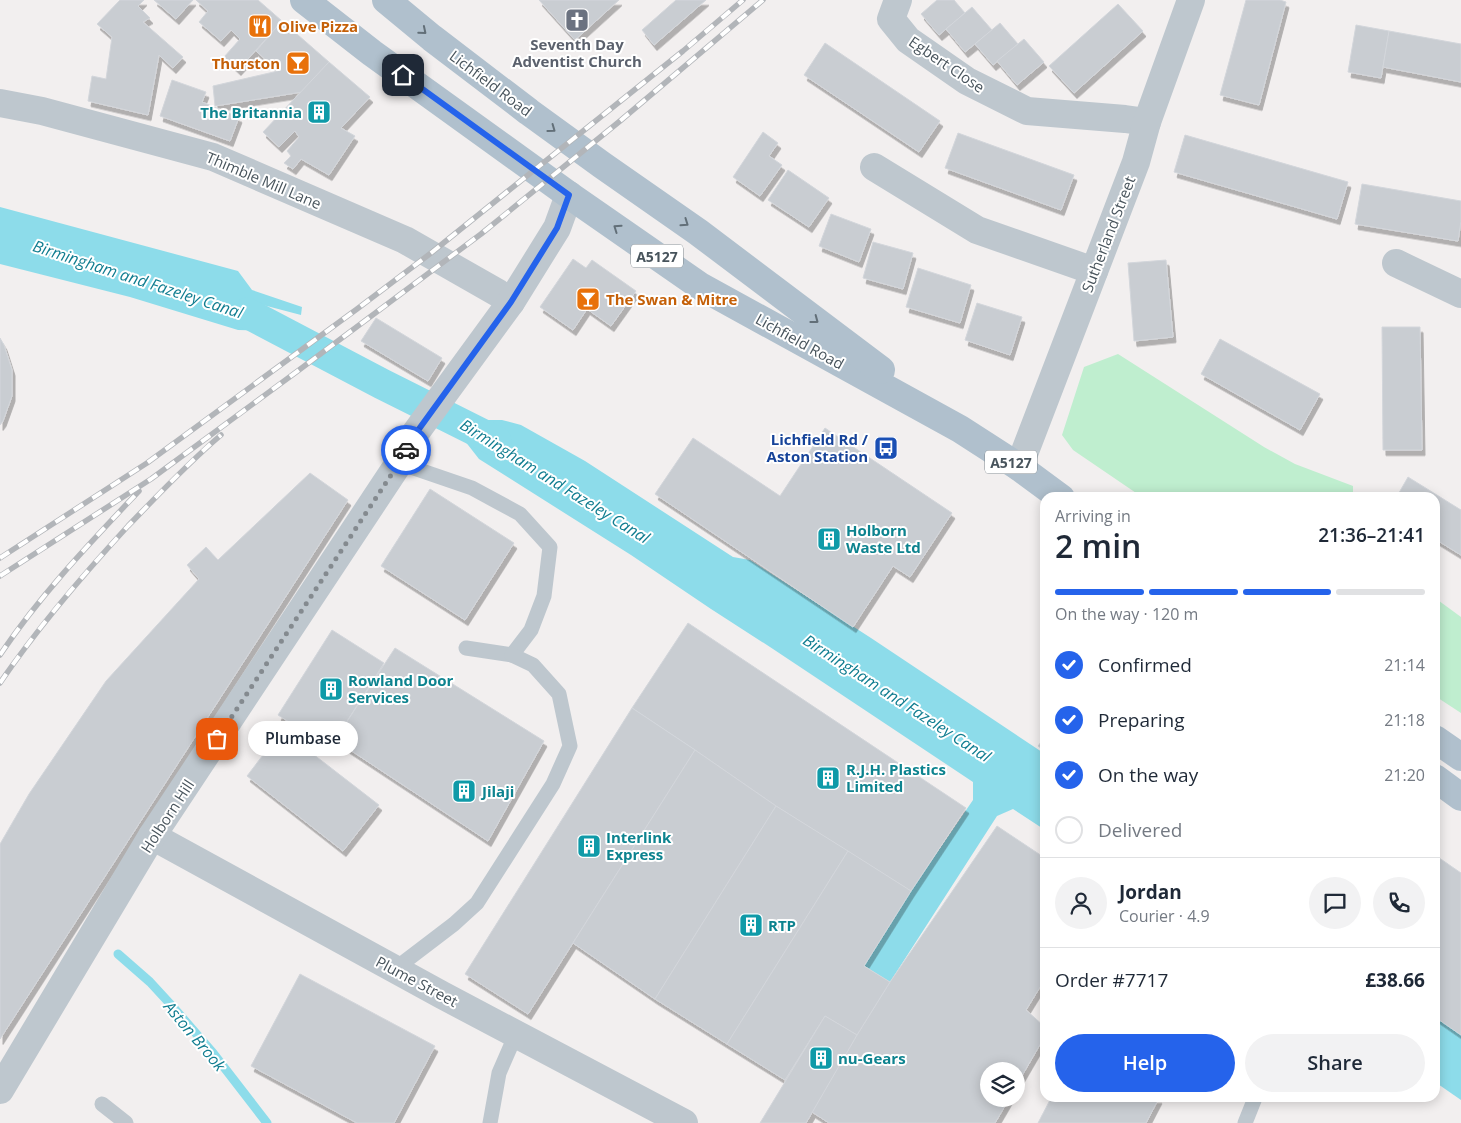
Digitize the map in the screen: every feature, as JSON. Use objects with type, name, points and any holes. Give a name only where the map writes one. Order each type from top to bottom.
[{"type":"main road","name":"Lichfield Road","points":[[304,0],[372,52],[569,195],[700,286],[960,429],[1019,467],[1053,492]]},
{"type":"main road","name":"Lichfield Road","points":[[386,0],[432,38],[529,112],[698,232],[960,429]]},
{"type":"main road","points":[[1440,742],[1461,756]]},
{"type":"main road","points":[[1440,782],[1461,797]]},
{"type":"street","name":"Egbert Close","points":[[898,0],[891,19],[908,40],[967,81],[1027,112],[1147,122]]},
{"type":"street","name":"Sutherland Street","points":[[1019,467],[1136,162],[1147,122],[1191,0]]},
{"type":"street","name":"Thimble Mill Lane","points":[[0,103],[42,111],[213,157],[405,240],[511,302]]},
{"type":"street","points":[[874,167],[977,230],[1094,271]]},
{"type":"street","name":"Holborn Hill","points":[[0,1090],[152,836],[405,451],[511,302],[557,228],[569,195]]},
{"type":"street","points":[[1396,263],[1461,294]]},
{"type":"street","name":"Plume Street","points":[[152,836],[394,969],[684,1123]]},
{"type":"lane","points":[[405,451],[520,514],[550,547],[544,596],[531,630],[512,655]]},
{"type":"lane","points":[[394,969],[454,924],[477,903],[553,784],[570,746],[560,694],[533,665],[512,655],[466,648]]},
{"type":"lane","points":[[490,1123],[499,1073],[516,1034]]},
{"type":"lane","points":[[1245,1123],[1253,1102]]},
{"type":"lane","points":[[102,1104],[126,1123]]},
{"type":"green space","points":[[1118,354],[1264,447],[1295,464],[1353,486],[1353,492],[1135,492],[1073,450],[1062,435],[1084,367]]},
{"type":"green space","points":[[1440,602],[1461,617],[1461,713],[1440,699]]},
{"type":"water","points":[[0,207],[238,271],[252,290],[302,307],[301,315],[263,305],[284,331],[238,330],[130,297],[0,264]]},
{"type":"water","points":[[461,417],[467,420],[502,420],[521,425],[585,461],[733,557],[750,560],[1040,751],[1040,827],[1013,809],[997,816],[890,982],[864,966],[911,891],[973,800],[973,782],[631,555],[479,459],[454,427]]},
{"type":"water","points":[[1440,1017],[1461,1032],[1461,1100],[1440,1085]]},
{"type":"building","points":[[120,0],[144,0],[138,6],[150,18],[143,22],[183,57],[173,68],[159,55],[148,115],[88,101],[92,76],[106,79],[112,37],[97,24]]},
{"type":"building","points":[[154,0],[193,0],[176,19]]},
{"type":"building","points":[[196,0],[258,0],[282,21],[238,70],[224,57],[240,39],[231,30],[221,41],[199,22],[208,11]]},
{"type":"building","name":"Seventh Day Adventist Church","points":[[539,0],[619,0],[575,40]]},
{"type":"building","points":[[676,0],[706,0],[654,45],[642,30]]},
{"type":"building","points":[[937,0],[954,0],[965,13],[939,35],[921,14]]},
{"type":"building","points":[[1246,0],[1280,0],[1286,2],[1259,105],[1220,95]]},
{"type":"building","points":[[1118,4],[1143,31],[1074,93],[1049,66]]},
{"type":"building","points":[[972,7],[992,30],[965,52],[946,29]]},
{"type":"building","points":[[282,21],[329,62],[302,92],[215,106],[213,86],[278,71],[256,51]]},
{"type":"building","points":[[1000,23],[1018,44],[993,65],[975,44]]},
{"type":"building","points":[[1356,25],[1389,31],[1381,78],[1348,72]]},
{"type":"building","points":[[1389,31],[1461,44],[1461,82],[1383,67]]},
{"type":"building","points":[[1024,39],[1044,62],[1017,85],[997,61]]},
{"type":"building","points":[[825,43],[940,121],[919,152],[804,75]]},
{"type":"building","name":"The Britannia","points":[[329,62],[370,97],[341,128],[355,136],[329,175],[301,159],[293,169],[284,163],[291,156],[287,151],[299,137],[295,131],[279,147],[263,132]]},
{"type":"building","points":[[172,80],[206,92],[202,102],[239,117],[230,141],[160,116]]},
{"type":"building","points":[[763,132],[778,143],[769,156],[782,165],[760,196],[733,177]]},
{"type":"building","points":[[958,133],[1074,175],[1061,210],[945,168]]},
{"type":"building","points":[[1185,135],[1348,182],[1337,219],[1174,172]]},
{"type":"building","points":[[788,170],[829,198],[809,227],[768,200]]},
{"type":"building","points":[[1362,184],[1461,201],[1458,241],[1355,224]]},
{"type":"building","points":[[831,214],[871,229],[859,262],[819,246]]},
{"type":"building","points":[[873,242],[913,253],[903,289],[863,278]]},
{"type":"building","name":"The Swan & Mitre","points":[[573,259],[586,268],[592,260],[636,291],[611,326],[587,309],[573,330],[540,307]]},
{"type":"building","points":[[1166,260],[1173,337],[1134,341],[1128,263]]},
{"type":"building","points":[[918,268],[971,285],[960,323],[906,307]]},
{"type":"building","points":[[977,303],[1022,317],[1010,355],[965,340]]},
{"type":"building","points":[[376,318],[442,358],[428,381],[361,341]]},
{"type":"building","points":[[1382,327],[1420,327],[1422,450],[1383,450]]},
{"type":"building","points":[[0,338],[12,370],[12,396],[0,425]]},
{"type":"building","points":[[1220,339],[1320,394],[1300,430],[1201,374]]},
{"type":"building","name":"Holborn Waste Ltd","points":[[825,428],[952,513],[910,577],[893,566],[853,627],[655,494],[693,438],[780,496]]},
{"type":"building","points":[[310,473],[348,500],[0,1039],[0,844],[29,794],[106,681],[199,579],[187,565],[206,547],[218,560]]},
{"type":"building","points":[[1408,477],[1432,492],[1399,492]]},
{"type":"building","points":[[430,489],[514,543],[465,620],[381,566]]},
{"type":"building","points":[[1440,497],[1461,510],[1461,555],[1440,542]]},
{"type":"building","name":"R.J.H. Plastics Limited","points":[[688,623],[966,808],[911,891],[776,806],[632,708]]},
{"type":"building","name":"Rowland Door Services","points":[[332,630],[384,663],[330,748],[278,715]]},
{"type":"building","name":"Jilaji","points":[[395,648],[544,741],[488,841],[335,740]]},
{"type":"building","name":"Interlink Express","points":[[632,708],[695,750],[528,1014],[465,974]]},
{"type":"building","points":[[282,730],[379,805],[343,851],[247,776]]},
{"type":"building","points":[[695,750],[776,806],[655,999],[573,943]]},
{"type":"building","name":"RTP","points":[[776,806],[848,851],[727,1044],[655,999]]},
{"type":"building","points":[[997,826],[1040,855],[1040,987],[1026,1010],[1040,1023],[1040,1045],[1025,1070],[1025,1062],[980,1062],[980,1107],[1004,1107],[995,1123],[829,1123],[812,1112],[890,982]]},
{"type":"building","points":[[848,851],[911,891],[864,966],[890,982],[857,1035],[825,1016],[785,1080],[727,1044]]},
{"type":"building","points":[[1440,858],[1461,873],[1461,1035],[1440,1020]]},
{"type":"building","points":[[300,974],[435,1046],[394,1123],[357,1123],[251,1066]]},
{"type":"building","name":"nu-Gears","points":[[825,1016],[857,1035],[806,1123],[760,1123]]},
{"type":"building","points":[[1049,1102],[1157,1102],[1146,1123],[1038,1123]]},
{"type":"waterway","name":"Birmingham and Fazeley Canal","points":[[247,313],[496,441]]},
{"type":"waterway","name":"Aston Brook","points":[[118,954],[150,982],[173,1007],[213,1053],[267,1123]]},
{"type":"railway","points":[[0,558],[147,463],[357,309],[431,253],[683,51],[743,0]]},
{"type":"railway","points":[[0,576],[151,479],[481,234],[620,121],[763,0]]},
{"type":"railway","points":[[0,683],[45,622],[94,564],[162,491],[221,435]]},
{"type":"railway","points":[[0,655],[49,590],[139,491]]},
{"type":"way so far","points":[[217,739],[406,450]]},
{"type":"place","name":"Seventh Day Adventist Church","points":[[577,20]]},
{"type":"place","name":"Olive Pizza","points":[[260,26]]},
{"type":"place","name":"Thurston","points":[[298,63]]},
{"type":"place","name":"The Britannia","points":[[319,112]]},
{"type":"place","name":"The Swan & Mitre","points":[[588,299]]},
{"type":"place","name":"Lichfield Rd / Aston Station","points":[[886,448]]},
{"type":"place","name":"Holborn Waste Ltd","points":[[829,539]]},
{"type":"place","name":"Rowland Door Services","points":[[331,689]]},
{"type":"place","name":"Plumbase","points":[[217,739]]},
{"type":"place","name":"R.J.H. Plastics Limited","points":[[828,778]]},
{"type":"place","name":"Jilaji","points":[[464,791]]},
{"type":"place","name":"Interlink Express","points":[[589,846]]},
{"type":"place","name":"RTP","points":[[751,925]]},
{"type":"place","name":"nu-Gears","points":[[821,1058]]},
{"type":"route","points":[[403,75],[569,195],[557,228],[511,302],[411,440],[406,450]]}]
